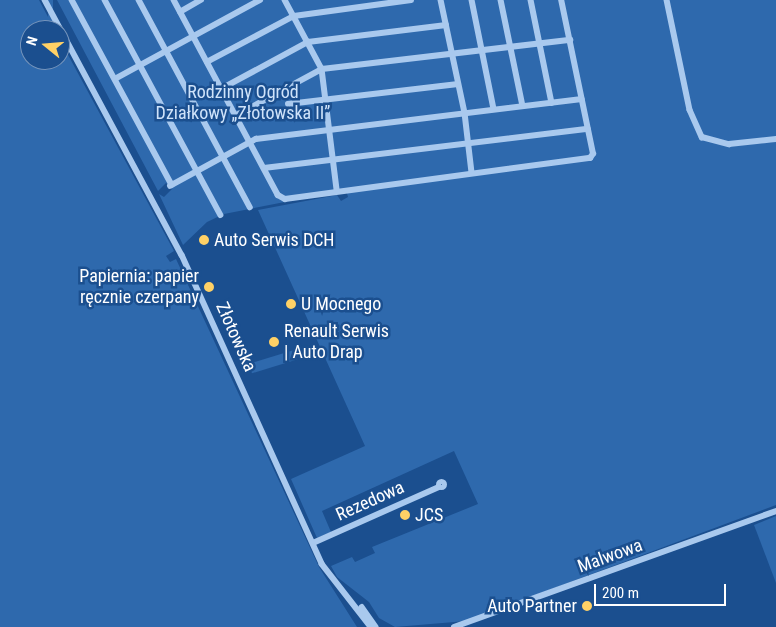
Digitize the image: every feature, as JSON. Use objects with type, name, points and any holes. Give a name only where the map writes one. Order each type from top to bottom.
[{"type":"street","name":"Złotowska","points":[[45,0],[185,262],[313,543],[337,584],[370,624],[376,627]]},
{"type":"street","points":[[73,0],[171,186],[250,143],[330,130],[582,99]]},
{"type":"street","points":[[105,0],[196,172],[221,215]]},
{"type":"street","points":[[139,0],[250,207]]},
{"type":"street","points":[[174,0],[281,198],[337,189],[590,158],[593,154],[561,0]]},
{"type":"street","points":[[180,12],[202,0]]},
{"type":"street","points":[[115,79],[260,0]]},
{"type":"street","points":[[286,0],[322,69],[337,189]]},
{"type":"street","points":[[207,62],[294,16],[411,0]]},
{"type":"street","points":[[441,0],[465,113],[472,173]]},
{"type":"street","points":[[472,0],[494,110]]},
{"type":"street","points":[[502,0],[523,106]]},
{"type":"street","points":[[531,0],[552,102]]},
{"type":"street","points":[[667,0],[690,110],[702,137],[718,144],[776,139]]},
{"type":"street","points":[[221,89],[308,42],[446,25]]},
{"type":"street","points":[[235,116],[322,69],[570,40]]},
{"type":"street","points":[[288,104],[458,84]]},
{"type":"street","points":[[264,168],[588,129]]},
{"type":"street","name":"Rezedowa","points":[[313,543],[439,487]]},
{"type":"street","name":"Malwowa","points":[[454,627],[776,512]]},
{"type":"street","points":[[370,624],[381,627]]},
{"type":"green space","points":[[0,0],[39,0],[50,20],[20,20],[20,70],[70,70],[70,59],[174,251],[166,256],[170,262],[176,259],[319,567],[357,627],[0,627]]},
{"type":"green space","points":[[48,0],[53,0],[53,20],[48,20]]},
{"type":"green space","name":"Rodzinny Ogród Działkowy „Złotowska II”","points":[[57,0],[776,0],[776,137],[731,146],[776,142],[776,505],[466,621],[395,627],[379,618],[369,602],[337,577],[331,566],[352,557],[355,562],[375,553],[372,547],[478,504],[454,451],[322,511],[331,532],[317,538],[291,479],[365,446],[258,210],[337,195],[341,201],[348,197],[346,190],[224,214],[207,222],[183,245],[159,194],[164,197],[172,189],[166,183],[158,191],[70,25],[70,20],[68,20]]},
{"type":"green space","points":[[48,70],[53,70],[53,217],[48,217]]},
{"type":"green space","points":[[294,350],[297,360],[252,373],[249,364]]},
{"type":"green space","points":[[776,516],[776,583],[754,525]]},
{"type":"place","name":"Auto Serwis DCH","points":[[204,240]]},
{"type":"place","name":"Papiernia: papier ręcznie czerpany","points":[[209,287]]},
{"type":"place","name":"U Mocnego","points":[[291,304]]},
{"type":"place","name":"Renault Serwis | Auto Drap","points":[[274,342]]},
{"type":"place","name":"JCS","points":[[405,515]]},
{"type":"place","name":"Auto Partner","points":[[587,606]]}]
